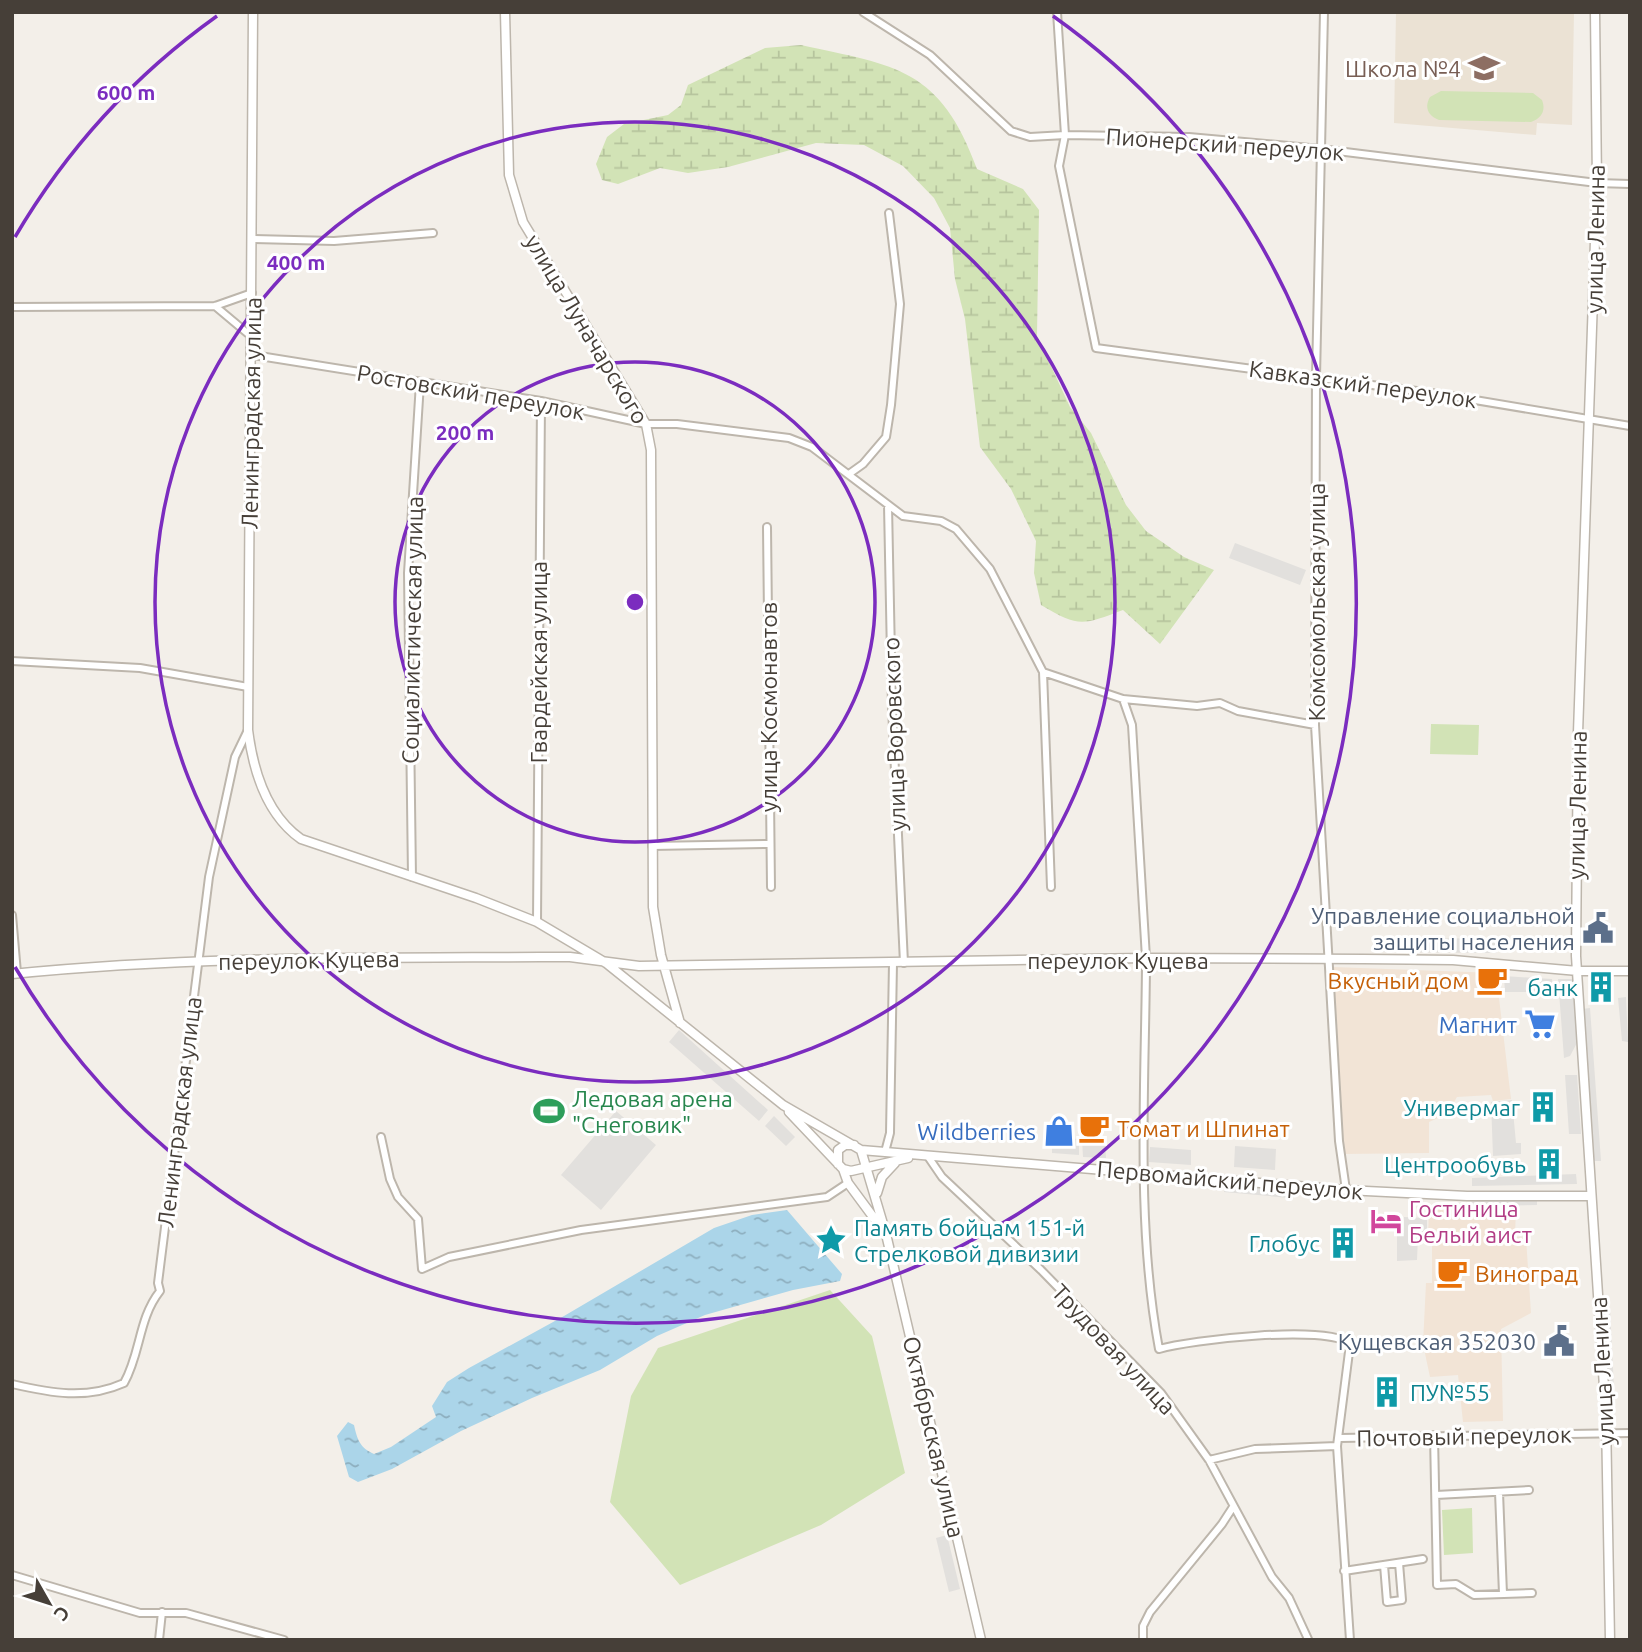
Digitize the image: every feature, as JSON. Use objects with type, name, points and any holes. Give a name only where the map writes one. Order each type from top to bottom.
[{"type":"street","name":"Ленинградская улица","points":[[253,12],[253,355],[248,730],[251,752],[272,809]]},
{"type":"street","name":"улица Луначарского","points":[[505,12],[509,175],[523,222],[646,424],[651,450],[653,907],[663,964],[680,1023]]},
{"type":"street","name":"Пионерский переулок","points":[[863,12],[930,55],[1011,131],[1030,137],[1189,137],[1321,149],[1597,183],[1630,184]]},
{"type":"street","points":[[1057,12],[1065,135]]},
{"type":"street","name":"Комсомольская улица","points":[[1324,12],[1316,377],[1315,725],[1339,1141],[1346,1190]]},
{"type":"street","name":"улица Ленина","points":[[1595,12],[1597,183],[1577,787],[1578,971],[1606,1435],[1610,1640]]},
{"type":"street","name":"Кавказский переулок","points":[[1065,135],[1059,166],[1096,348],[1316,377],[1630,426]]},
{"type":"street","points":[[849,474],[863,464],[886,437],[891,405],[900,304],[889,213]]},
{"type":"street","points":[[253,239],[334,241],[433,233]]},
{"type":"street","points":[[12,307],[215,306],[252,293]]},
{"type":"street","points":[[215,306],[252,337]]},
{"type":"street","name":"Ростовский переулок","points":[[253,355],[541,401],[646,424],[677,424],[789,438],[812,447],[903,516],[941,521],[956,529],[990,569],[1043,672],[1051,887]]},
{"type":"street","name":"Социалистическая улица","points":[[412,877],[408,572],[420,383]]},
{"type":"street","name":"Гвардейская улица","points":[[537,922],[541,401]]},
{"type":"street","name":"улица Воровского","points":[[888,505],[892,707],[904,963]]},
{"type":"street","name":"улица Космонавтов","points":[[767,527],[771,887]]},
{"type":"street","points":[[12,661],[140,668],[248,687]]},
{"type":"street","points":[[1043,672],[1124,699],[1197,706],[1220,703],[1238,711],[1315,725]]},
{"type":"street","name":"Трудовая улица","points":[[1124,699],[1132,725],[1146,962],[1145,1172],[1152,1312],[1159,1349],[1211,1338],[1301,1335],[1346,1340],[1351,1351],[1340,1437]]},
{"type":"street","name":"Ленинградская улица","points":[[12,1384],[74,1395],[97,1393],[124,1383],[135,1359],[149,1304],[160,1291],[158,1283],[197,961],[225,796],[234,757],[248,730]]},
{"type":"street","name":"переулок Куцева","points":[[272,809],[284,827],[300,839],[537,922],[606,963]]},
{"type":"street","points":[[652,846],[769,844]]},
{"type":"street","points":[[12,915],[14,974]]},
{"type":"street","name":"переулок Куцева","points":[[14,974],[122,964],[197,961],[570,957],[606,963],[663,964],[1453,960],[1578,971],[1630,971]]},
{"type":"street","name":"Первомайский переулок","points":[[606,963],[783,1105],[859,1151],[1346,1190],[1466,1196],[1591,1196]]},
{"type":"street","points":[[885,1152],[890,1133],[893,963]]},
{"type":"street","name":"Первомайский переулок","points":[[783,1105],[842,1168]]},
{"type":"street","points":[[382,1137],[390,1179],[398,1197],[418,1219],[422,1269],[460,1254],[581,1230],[827,1197],[848,1183]]},
{"type":"street","points":[[845,1145],[859,1151],[855,1170],[842,1168],[836,1159],[838,1150],[845,1145]]},
{"type":"street","name":"Октябрьская улица","points":[[859,1151],[877,1196],[981,1640]]},
{"type":"street","name":"Первомайский переулок","points":[[855,1170],[912,1156]]},
{"type":"street","name":"Трудовая улица","points":[[929,1158],[942,1178],[1041,1270],[1161,1393],[1209,1460],[1272,1577],[1289,1598],[1308,1639]]},
{"type":"street","points":[[877,1196],[882,1177],[897,1161]]},
{"type":"street","name":"Октябрьская улица","points":[[842,1168],[848,1183],[886,1234]]},
{"type":"street","name":"Почтовый переулок","points":[[1340,1437],[1630,1433]]},
{"type":"street","points":[[1434,1435],[1437,1585],[1456,1584],[1474,1595],[1532,1594]]},
{"type":"street","points":[[1340,1437],[1337,1446],[1350,1640]]},
{"type":"street","name":"Почтовый переулок","points":[[1209,1460],[1255,1449],[1337,1446]]},
{"type":"street","points":[[1436,1495],[1529,1490]]},
{"type":"street","points":[[1499,1492],[1503,1594]]},
{"type":"street","points":[[1143,1640],[1143,1626],[1150,1612],[1233,1507]]},
{"type":"street","points":[[1345,1571],[1423,1559]]},
{"type":"street","points":[[1384,1565],[1387,1602],[1402,1600],[1399,1563]]},
{"type":"street","points":[[12,1575],[140,1613],[186,1613],[284,1640]]},
{"type":"street","points":[[159,1640],[162,1612]]},
{"type":"shaded area","name":"Школа №4","points":[[1396,12],[1574,12],[1572,125],[1537,123],[1536,135],[1394,123]]},
{"type":"shaded area","points":[[1235,543],[1306,570],[1300,585],[1229,558]]},
{"type":"shaded area","points":[[1497,938],[1497,953],[1373,952],[1374,939]]},
{"type":"shaded area","points":[[1333,967],[1496,973],[1511,1099],[1493,1101],[1491,1095],[1457,1097],[1447,1114],[1429,1122],[1429,1153],[1344,1154]]},
{"type":"shaded area","points":[[1504,976],[1552,979],[1553,992],[1505,992]]},
{"type":"shaded area","points":[[1558,979],[1573,979],[1577,1043],[1570,1056],[1564,1058]]},
{"type":"shaded area","points":[[1626,997],[1628,1042],[1622,1041],[1618,998]]},
{"type":"shaded area","points":[[1590,1008],[1601,1161],[1593,1161],[1582,1009]]},
{"type":"shaded area","points":[[679,1030],[768,1110],[759,1121],[669,1042]]},
{"type":"shaded area","points":[[1565,1075],[1577,1075],[1581,1134],[1569,1134]]},
{"type":"shaded area","points":[[1512,1100],[1516,1143],[1521,1143],[1521,1154],[1493,1156],[1491,1102]]},
{"type":"shaded area","points":[[616,1111],[656,1145],[601,1210],[561,1175]]},
{"type":"shaded area","points":[[774,1116],[795,1137],[786,1146],[765,1126]]},
{"type":"shaded area","points":[[1052,1137],[1079,1139],[1079,1155],[1052,1153]]},
{"type":"shaded area","points":[[1082,1140],[1105,1141],[1106,1158],[1083,1157]]},
{"type":"shaded area","points":[[1235,1146],[1276,1149],[1275,1170],[1234,1167]]},
{"type":"shaded area","points":[[1150,1147],[1191,1150],[1191,1165],[1149,1162]]},
{"type":"shaded area","points":[[1576,1174],[1577,1184],[1472,1186],[1472,1178]]},
{"type":"shaded area","points":[[1225,1183],[1291,1189],[1290,1198],[1224,1192]]},
{"type":"shaded area","points":[[1471,1199],[1537,1199],[1537,1205],[1472,1206]]},
{"type":"shaded area","points":[[1516,1207],[1515,1237],[1526,1238],[1531,1313],[1501,1329],[1503,1421],[1463,1422],[1458,1375],[1430,1377],[1423,1344],[1426,1283],[1432,1283],[1432,1239],[1428,1238],[1429,1209]]},
{"type":"shaded area","points":[[1404,1217],[1427,1218],[1427,1237],[1418,1237],[1417,1260],[1397,1261],[1397,1232],[1404,1233]]},
{"type":"shaded area","points":[[1604,1308],[1610,1308],[1615,1409],[1609,1409]]},
{"type":"shaded area","points":[[947,1535],[960,1589],[949,1592],[936,1538]]},
{"type":"green space","points":[[801,45],[864,59],[911,77],[930,91],[947,110],[963,136],[977,169],[1023,189],[1039,210],[1037,336],[1070,407],[1091,433],[1126,505],[1146,531],[1184,557],[1214,570],[1160,644],[1123,610],[1081,622],[1064,618],[1041,605],[1034,573],[1036,541],[1011,489],[980,447],[965,319],[955,279],[950,228],[934,198],[903,166],[864,145],[816,143],[728,167],[688,173],[660,168],[618,184],[602,180],[596,164],[607,137],[624,124],[668,115],[681,105],[688,85],[765,48]]},
{"type":"green space","points":[[1441,91],[1533,93],[1542,100],[1543,110],[1538,118],[1531,122],[1439,120],[1430,114],[1427,104],[1430,97]]},
{"type":"green space","points":[[1431,724],[1479,725],[1478,755],[1430,754]]},
{"type":"green space","points":[[830,1290],[872,1336],[905,1473],[821,1525],[680,1585],[610,1502],[631,1396],[658,1348]]},
{"type":"green space","points":[[1472,1508],[1473,1553],[1444,1555],[1442,1510]]},
{"type":"water","points":[[787,1210],[842,1274],[840,1281],[793,1290],[705,1315],[657,1336],[600,1370],[461,1431],[392,1469],[358,1482],[349,1477],[337,1436],[348,1422],[354,1425],[356,1435],[369,1452],[374,1454],[391,1447],[436,1417],[432,1406],[447,1382],[469,1368],[714,1228],[752,1215]]},
{"type":"place","name":"Школа №4","points":[[1484,68]]},
{"type":"place","name":"Управление социальной защиты населения","points":[[1598,928]]},
{"type":"place","name":"Вкусный дом","points":[[1492,980]]},
{"type":"place","name":"банк","points":[[1601,987]]},
{"type":"place","name":"Магнит","points":[[1540,1024]]},
{"type":"place","name":"Универмаг","points":[[1543,1107]]},
{"type":"place","name":"Ледовая арена \"Снеговик\"","points":[[549,1111]]},
{"type":"place","name":"Томат и Шпинат","points":[[1094,1128]]},
{"type":"place","name":"Wildberries","points":[[1059,1131]]},
{"type":"place","name":"Центрообувь","points":[[1549,1164]]},
{"type":"place","name":"Гостиница Белый аист","points":[[1386,1221]]},
{"type":"place","name":"Память бойцам 151-й Стрелковой дивизии","points":[[831,1240]]},
{"type":"place","name":"Глобус","points":[[1343,1243]]},
{"type":"place","name":"Виноград","points":[[1452,1273]]},
{"type":"place","name":"Кущевская 352030","points":[[1559,1341]]},
{"type":"place","name":"ПУ№55","points":[[1387,1392]]}]
